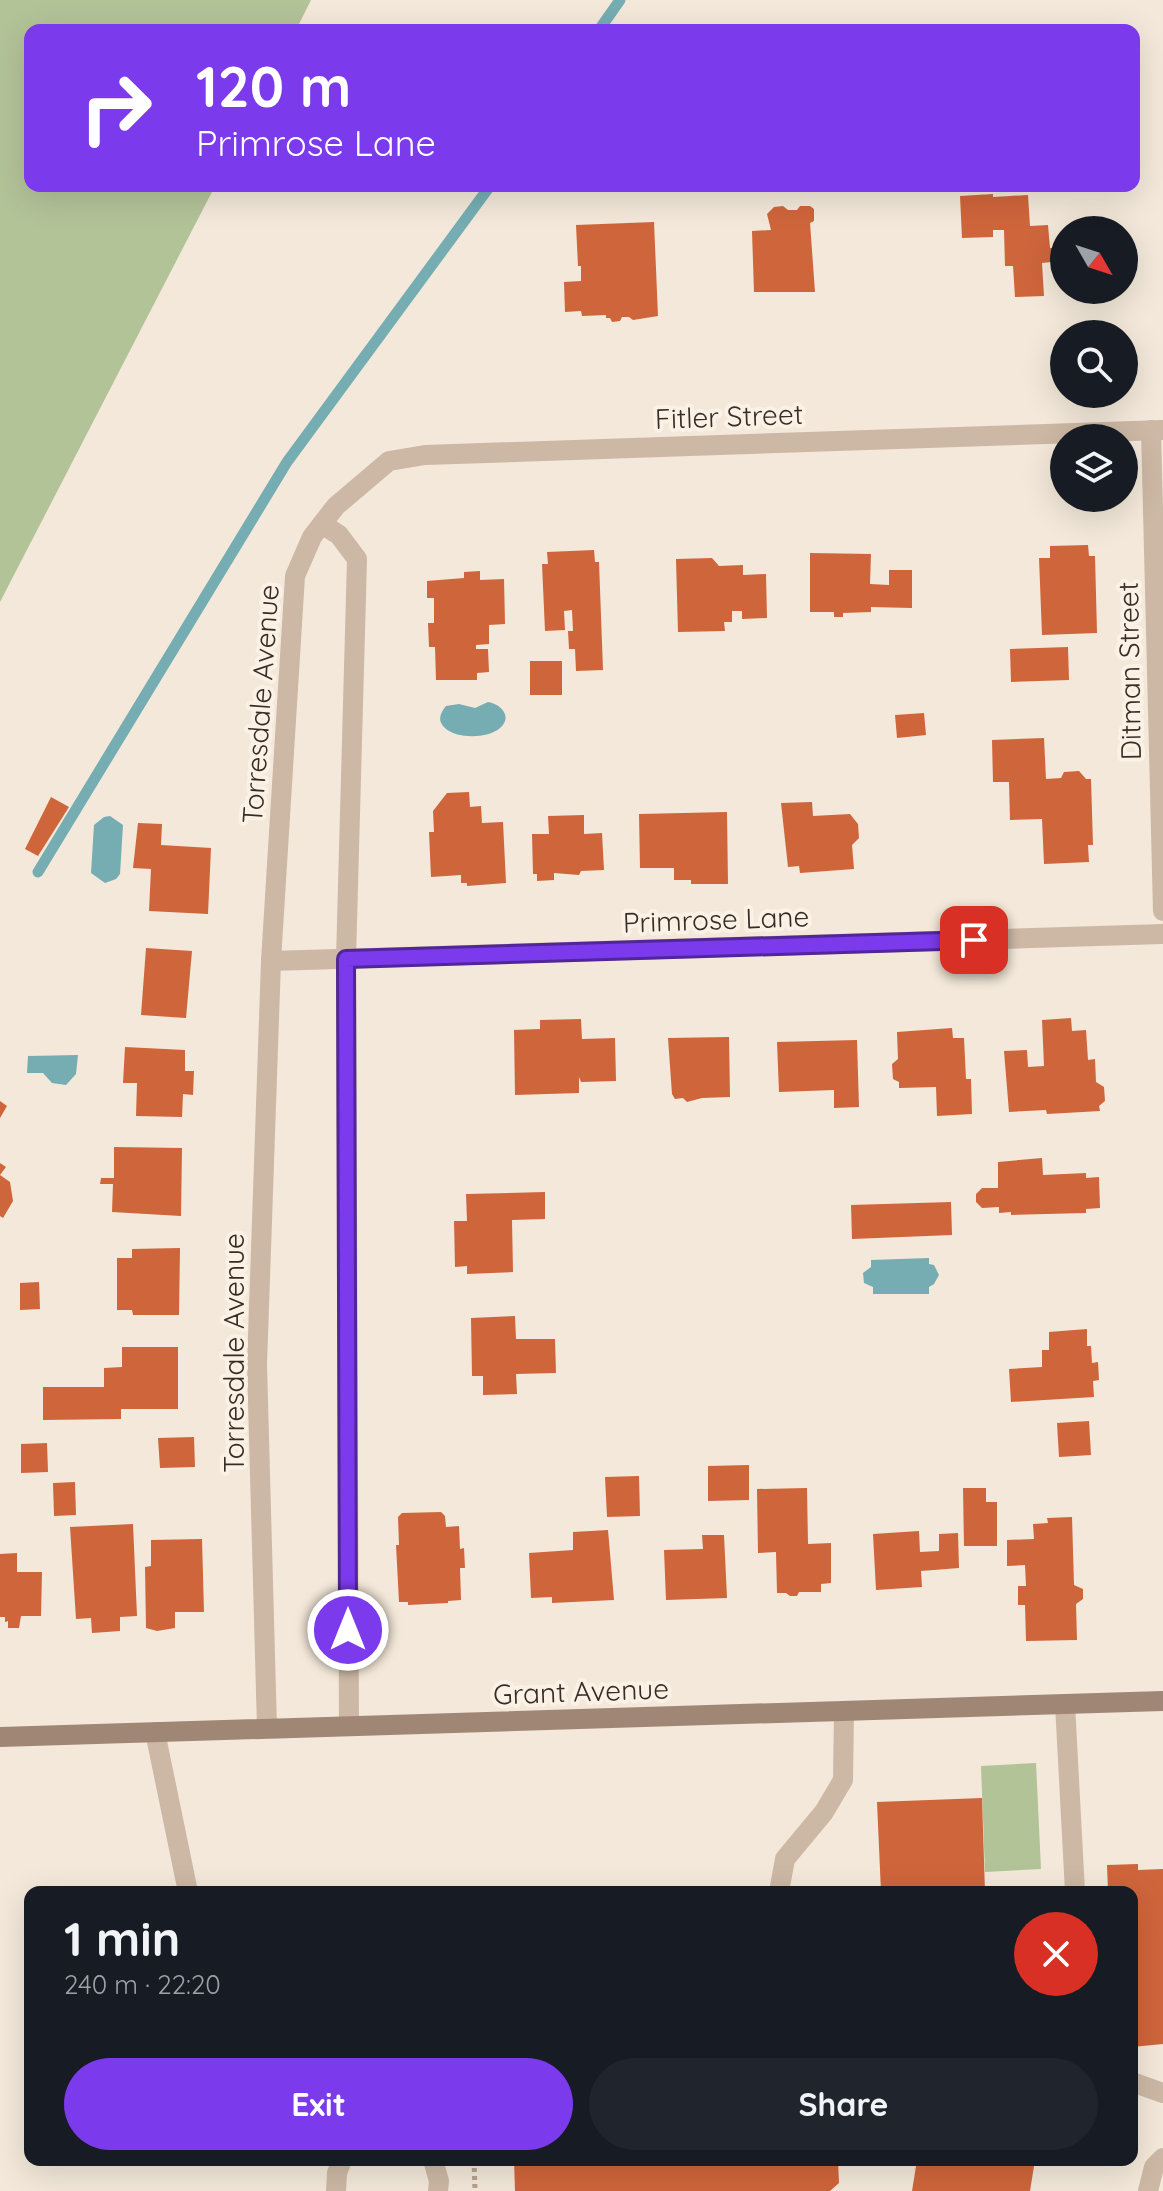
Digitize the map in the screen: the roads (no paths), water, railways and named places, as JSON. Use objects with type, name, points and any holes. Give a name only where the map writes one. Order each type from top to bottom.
[{"type":"street","name":"Fitler Street","points":[[322,524],[336,506],[389,461],[425,455],[1157,430]]},
{"type":"street","name":"Ditman Street","points":[[1157,430],[1163,911]]},
{"type":"street","points":[[322,524],[339,535],[357,559],[346,959],[349,1726]]},
{"type":"street","name":"Torresdale Avenue","points":[[267,1728],[257,1365],[271,961],[295,576],[312,537],[322,524]]},
{"type":"street","name":"Primrose Lane","points":[[271,961],[1163,934]]},
{"type":"street","name":"Grant Avenue","points":[[0,1737],[1163,1701]]},
{"type":"street","points":[[1065,1704],[1075,1886]]},
{"type":"street","points":[[780,1886],[785,1859],[824,1812],[843,1780],[844,1711]]},
{"type":"street","points":[[155,1732],[187,1886]]},
{"type":"street","points":[[1138,2084],[1163,2093]]},
{"type":"street","points":[[1148,2191],[1154,2167],[1163,2158]]},
{"type":"street","points":[[336,2191],[340,2166]]},
{"type":"street","points":[[435,2166],[438,2191]]},
{"type":"water","points":[[488,702],[501,708],[505,715],[504,724],[495,732],[464,736],[450,732],[441,723],[441,714],[446,706],[459,704],[475,708]]},
{"type":"water","points":[[110,816],[123,825],[120,874],[105,883],[91,873],[94,825]]},
{"type":"water","points":[[78,1055],[76,1074],[66,1085],[52,1083],[43,1073],[27,1073],[28,1056]]},
{"type":"water","points":[[929,1258],[929,1264],[934,1265],[939,1275],[929,1287],[929,1294],[873,1294],[873,1287],[864,1283],[863,1273],[871,1267],[871,1260]]},
{"type":"waterway","points":[[603,24],[620,0]]},
{"type":"waterway","points":[[38,872],[287,462],[486,192]]}]
